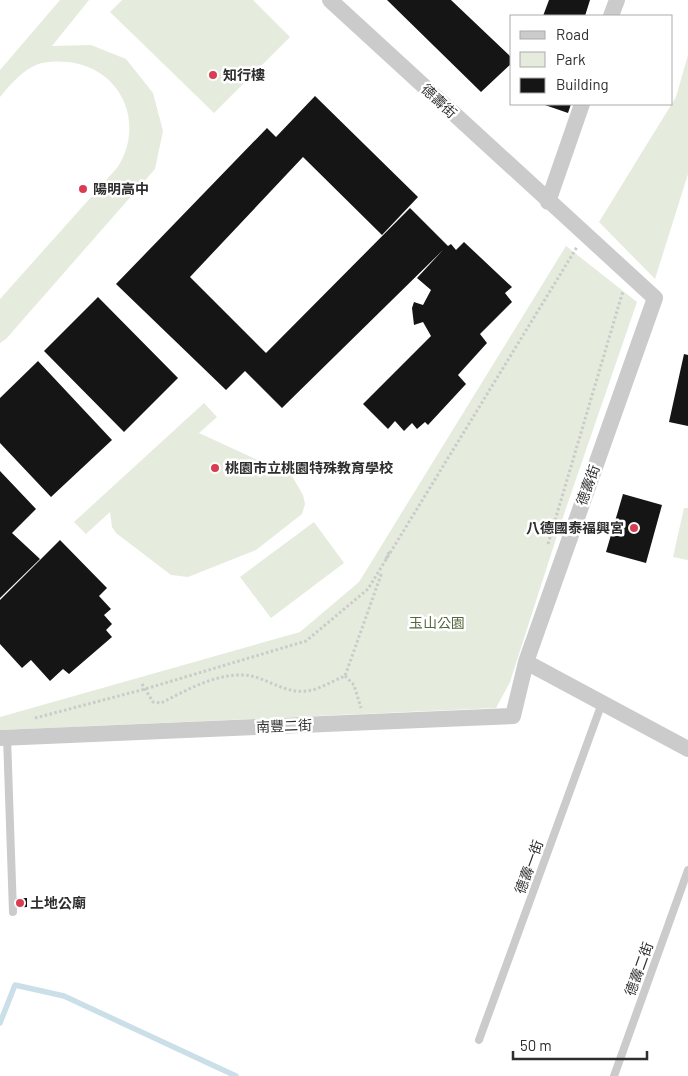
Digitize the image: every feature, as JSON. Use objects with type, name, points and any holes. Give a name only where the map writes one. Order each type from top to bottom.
[{"type":"street","name":"德壽街","points":[[330,0],[548,202],[655,298],[526,662]]},
{"type":"street","points":[[612,15],[617,0]]},
{"type":"street","points":[[548,202],[582,105]]},
{"type":"street","points":[[526,662],[688,749]]},
{"type":"street","name":"南豐二街","points":[[4,737],[513,716],[526,662]]},
{"type":"lane","name":"德壽一街","points":[[479,1040],[602,703]]},
{"type":"lane","points":[[4,737],[12,912]]},
{"type":"lane","name":"德壽二街","points":[[614,1076],[688,870]]},
{"type":"path","points":[[36,718],[145,689],[306,640],[368,589],[384,566],[576,244],[584,252]]},
{"type":"path","points":[[548,546],[624,289]]},
{"type":"path","points":[[142,684],[153,702],[161,703],[205,682],[226,676],[244,675],[267,680],[287,689],[305,692],[345,676],[390,550]]},
{"type":"path","points":[[345,676],[354,685],[359,695],[361,708]]},
{"type":"path","points":[[351,708],[370,708]]},
{"type":"path","points":[[28,719],[56,717]]},
{"type":"green space","points":[[60,0],[89,0],[52,46],[91,45],[126,59],[153,93],[163,131],[155,169],[6,339],[0,343],[0,299],[117,168],[125,151],[129,134],[128,117],[124,101],[115,87],[103,75],[87,66],[68,62],[38,64],[20,76],[0,97],[0,70]]},
{"type":"green space","name":"知行樓","points":[[122,0],[253,0],[290,37],[214,113],[110,12]]},
{"type":"green space","points":[[688,55],[688,174],[655,279],[599,222],[671,105],[673,105]]},
{"type":"green space","name":"玉山公園","points":[[566,246],[637,302],[563,517],[510,682],[496,708],[0,730],[0,717],[300,632],[359,582]]},
{"type":"green space","points":[[204,403],[217,417],[199,433],[292,476],[303,495],[305,504],[302,514],[256,550],[188,577],[171,575],[116,533],[112,527],[110,512],[86,534],[74,522]]},
{"type":"green space","points":[[684,508],[688,508],[688,560],[673,557]]},
{"type":"green space","points":[[314,522],[344,563],[271,618],[240,577]]},
{"type":"building","points":[[387,0],[451,0],[510,56],[510,65],[481,92]]},
{"type":"building","points":[[549,0],[590,0],[585,15],[543,15]]},
{"type":"building","points":[[315,96],[418,197],[382,235],[303,157],[190,277],[266,353],[410,208],[448,246],[451,244],[456,250],[464,242],[512,287],[505,293],[512,302],[480,334],[487,343],[458,375],[466,384],[428,425],[425,422],[417,429],[412,423],[404,431],[395,421],[388,429],[363,404],[431,336],[423,322],[414,325],[412,308],[414,302],[423,305],[431,290],[417,278],[443,250],[282,408],[245,371],[226,390],[116,284],[267,128],[276,137]]},
{"type":"building","points":[[545,105],[571,105],[568,113]]},
{"type":"building","points":[[98,297],[178,378],[124,432],[44,351]]},
{"type":"building","points":[[684,354],[688,355],[688,426],[669,422]]},
{"type":"building","points":[[38,361],[112,440],[51,497],[0,443],[0,398]]},
{"type":"building","points":[[0,471],[36,509],[12,533],[40,559],[0,598]]},
{"type":"building","name":"八德國泰福興宮","points":[[623,494],[662,505],[646,563],[606,552]]},
{"type":"building","points":[[60,540],[107,588],[99,596],[111,609],[104,615],[112,624],[106,630],[112,637],[69,674],[63,669],[50,681],[31,660],[22,668],[0,644],[0,600]]},
{"type":"building","name":"土地公廟","points":[[13,898],[27,898],[27,907],[14,908]]},
{"type":"waterway","points":[[0,1023],[15,985],[64,996],[236,1076]]},
{"type":"place","name":"知行樓","points":[[213,75]]},
{"type":"place","name":"陽明高中","points":[[83,189]]},
{"type":"place","name":"桃園市立桃園特殊教育學校","points":[[215,468]]},
{"type":"place","name":"八德國泰福興宮","points":[[634,528]]},
{"type":"place","name":"土地公廟","points":[[20,903]]}]
